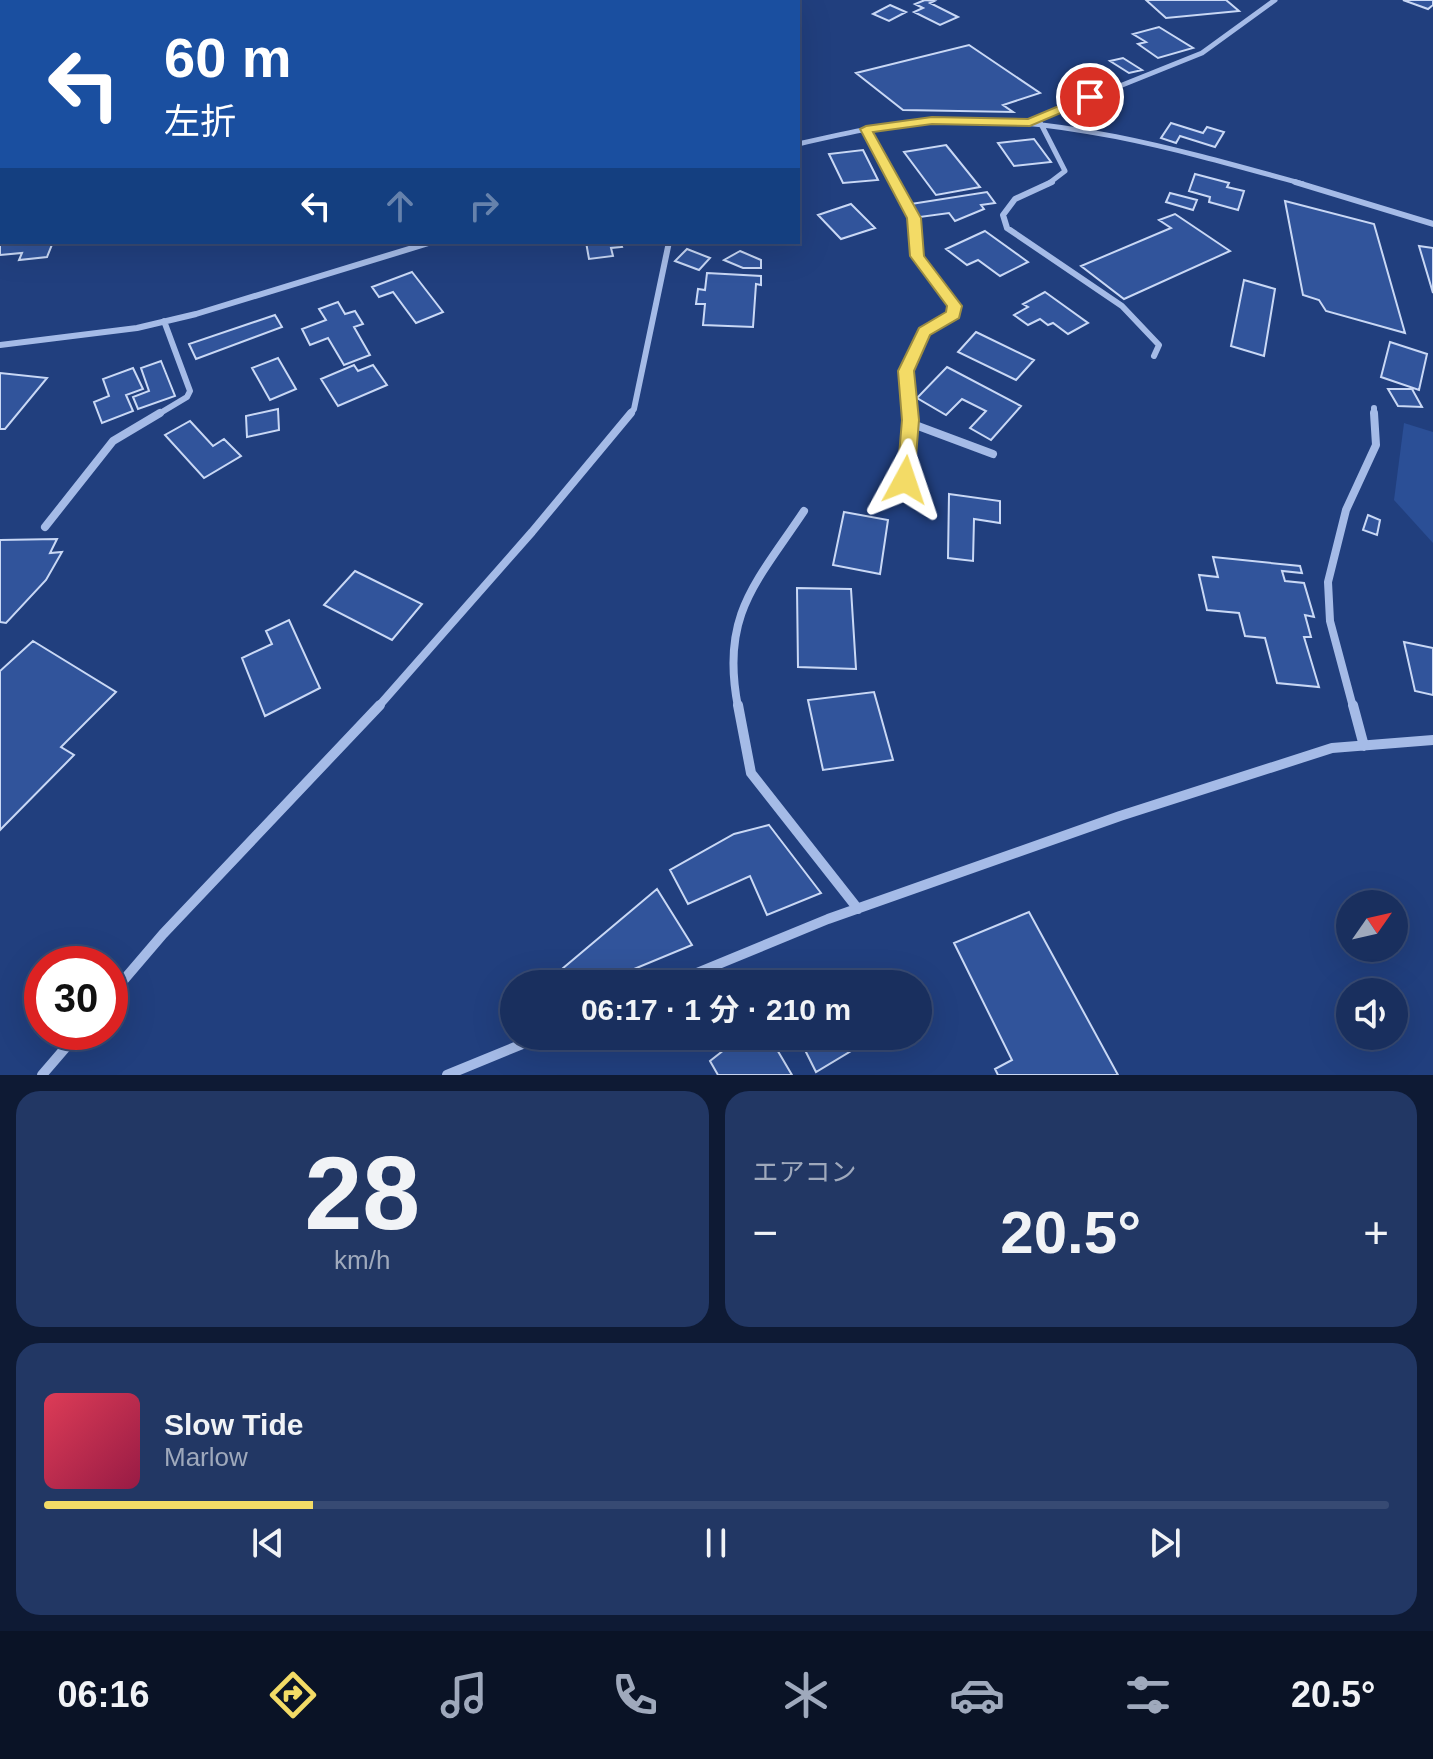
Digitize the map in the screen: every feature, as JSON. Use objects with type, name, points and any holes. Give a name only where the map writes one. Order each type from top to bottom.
[{"type":"street","points":[[1030,123],[1202,53],[1275,0]]},
{"type":"street","points":[[800,144],[866,129],[932,121],[1041,124],[1232,165],[1370,202],[1433,224]]},
{"type":"street","points":[[1041,124],[1065,171],[1056,181],[1013,200],[1004,209],[1003,218],[1008,228],[1025,242],[1132,315],[1152,333],[1159,345],[1154,356]]},
{"type":"street","points":[[866,129],[914,218],[917,256],[954,306],[954,315],[924,332],[906,371],[910,423],[905,480]]},
{"type":"street","points":[[0,345],[60,340],[164,321],[425,244]]},
{"type":"street","points":[[128,975],[384,701],[532,532],[634,409],[669,244]]},
{"type":"street","points":[[45,527],[113,441],[187,397],[190,391],[164,321]]},
{"type":"street","points":[[1364,746],[1330,621],[1328,582],[1346,510],[1376,445],[1374,408]]},
{"type":"street","points":[[910,423],[993,454]]},
{"type":"street","points":[[804,511],[746,599],[733,637],[733,680],[751,773],[858,909]]},
{"type":"street","points":[[705,970],[858,909],[1120,816],[1332,748],[1433,740]]},
{"type":"street","points":[[42,1075],[64,1050]]},
{"type":"street","points":[[447,1075],[508,1050]]},
{"type":"shaded area","points":[[1404,423],[1433,432],[1433,543],[1394,500]]},
{"type":"building","points":[[1146,0],[1226,0],[1239,11],[1166,18]]},
{"type":"building","points":[[1403,0],[1433,0],[1433,5],[1428,9]]},
{"type":"building","points":[[934,1],[930,3],[958,17],[940,25],[914,12],[923,8],[915,4]]},
{"type":"building","points":[[890,5],[906,12],[889,21],[873,14]]},
{"type":"building","points":[[1159,27],[1193,48],[1158,58],[1138,44],[1146,42],[1133,34]]},
{"type":"building","points":[[969,45],[1040,93],[1003,105],[1013,112],[903,110],[856,73]]},
{"type":"building","points":[[1123,58],[1142,70],[1129,73],[1110,61]]},
{"type":"building","points":[[1171,123],[1203,133],[1207,127],[1224,132],[1215,147],[1180,136],[1176,143],[1161,138]]},
{"type":"building","points":[[1034,139],[1051,162],[1014,166],[998,143]]},
{"type":"building","points":[[946,145],[980,187],[936,195],[904,152]]},
{"type":"building","points":[[863,150],[878,180],[843,183],[829,154]]},
{"type":"building","points":[[1195,174],[1229,183],[1227,187],[1244,191],[1238,210],[1209,202],[1210,197],[1189,191]]},
{"type":"building","points":[[987,192],[995,203],[981,205],[984,209],[955,221],[949,213],[920,217],[911,204]]},
{"type":"building","points":[[1170,193],[1197,200],[1193,210],[1166,202]]},
{"type":"building","points":[[1285,201],[1374,224],[1405,333],[1326,311],[1319,300],[1303,295]]},
{"type":"building","points":[[851,204],[875,228],[841,239],[818,215]]},
{"type":"building","points":[[1175,214],[1230,251],[1124,299],[1081,266],[1171,228],[1159,220]]},
{"type":"building","points":[[985,231],[1028,262],[1000,276],[978,260],[967,265],[946,249]]},
{"type":"building","points":[[0,244],[52,244],[47,257],[19,260],[22,253],[0,255]]},
{"type":"building","points":[[586,244],[621,244],[622,247],[611,248],[613,256],[589,259]]},
{"type":"building","points":[[1419,246],[1433,248],[1433,293]]},
{"type":"building","points":[[687,249],[710,258],[699,270],[675,261]]},
{"type":"building","points":[[740,251],[761,260],[761,268],[743,268],[724,260]]},
{"type":"building","points":[[412,272],[443,312],[416,323],[393,292],[379,297],[372,287]]},
{"type":"building","points":[[707,273],[761,276],[761,285],[756,284],[753,327],[703,325],[705,304],[696,304],[698,289],[705,290]]},
{"type":"building","points":[[1244,280],[1275,289],[1264,356],[1231,346]]},
{"type":"building","points":[[1045,292],[1088,323],[1068,334],[1053,323],[1048,325],[1040,319],[1028,325],[1014,315],[1028,307],[1023,304]]},
{"type":"building","points":[[338,302],[345,314],[355,311],[363,324],[354,327],[370,355],[344,365],[328,338],[310,345],[302,329],[326,320],[319,309]]},
{"type":"building","points":[[275,315],[282,327],[196,359],[189,344]]},
{"type":"building","points":[[976,332],[1034,360],[1016,380],[958,352]]},
{"type":"building","points":[[1390,342],[1427,354],[1419,390],[1381,377]]},
{"type":"building","points":[[278,358],[296,389],[270,400],[252,368]]},
{"type":"building","points":[[161,361],[175,396],[138,409],[133,397],[149,391],[141,368]]},
{"type":"building","points":[[354,365],[358,371],[373,365],[387,385],[338,406],[321,379]]},
{"type":"building","points":[[947,367],[1021,406],[991,440],[970,428],[986,411],[962,399],[946,415],[917,398]]},
{"type":"building","points":[[133,368],[143,389],[126,395],[133,411],[102,423],[94,402],[109,396],[103,379]]},
{"type":"building","points":[[0,373],[47,378],[5,429],[0,429]]},
{"type":"building","points":[[1388,389],[1412,389],[1422,407],[1398,406]]},
{"type":"building","points":[[278,409],[279,430],[247,437],[246,416]]},
{"type":"building","points":[[190,421],[213,446],[224,439],[241,456],[204,478],[165,435]]},
{"type":"building","points":[[949,494],[1000,501],[1000,523],[974,519],[973,561],[948,558]]},
{"type":"building","points":[[844,512],[888,520],[880,574],[833,565]]},
{"type":"building","points":[[1368,515],[1380,520],[1377,535],[1363,530]]},
{"type":"building","points":[[57,539],[50,553],[62,552],[46,580],[6,623],[0,622],[0,540]]},
{"type":"building","points":[[1213,557],[1300,566],[1302,573],[1282,571],[1285,581],[1304,583],[1314,617],[1305,615],[1311,637],[1304,637],[1319,687],[1277,683],[1265,638],[1245,636],[1239,613],[1207,610],[1199,575],[1218,577]]},
{"type":"building","points":[[355,571],[422,604],[392,640],[324,605]]},
{"type":"building","points":[[797,588],[851,589],[856,669],[798,667]]},
{"type":"building","points":[[289,620],[320,688],[265,716],[242,658],[272,644],[266,631]]},
{"type":"building","points":[[33,641],[116,692],[61,747],[74,755],[0,830],[0,671]]},
{"type":"building","points":[[1404,642],[1433,648],[1433,695],[1415,691]]},
{"type":"building","points":[[874,692],[893,760],[823,770],[808,700]]},
{"type":"building","points":[[769,825],[821,893],[767,915],[750,876],[688,904],[670,870],[734,834]]},
{"type":"building","points":[[657,889],[692,945],[632,970],[562,969]]},
{"type":"building","points":[[1029,912],[1118,1075],[998,1075],[995,1069],[1012,1060],[954,943]]},
{"type":"building","points":[[724,1050],[777,1050],[792,1075],[718,1075],[710,1061]]},
{"type":"building","points":[[805,1050],[853,1050],[816,1072]]},
{"type":"route","points":[[905,480],[910,420],[906,371],[924,332],[954,315],[954,306],[917,256],[914,218],[866,129],[932,121],[1030,123],[1090,97]]}]
